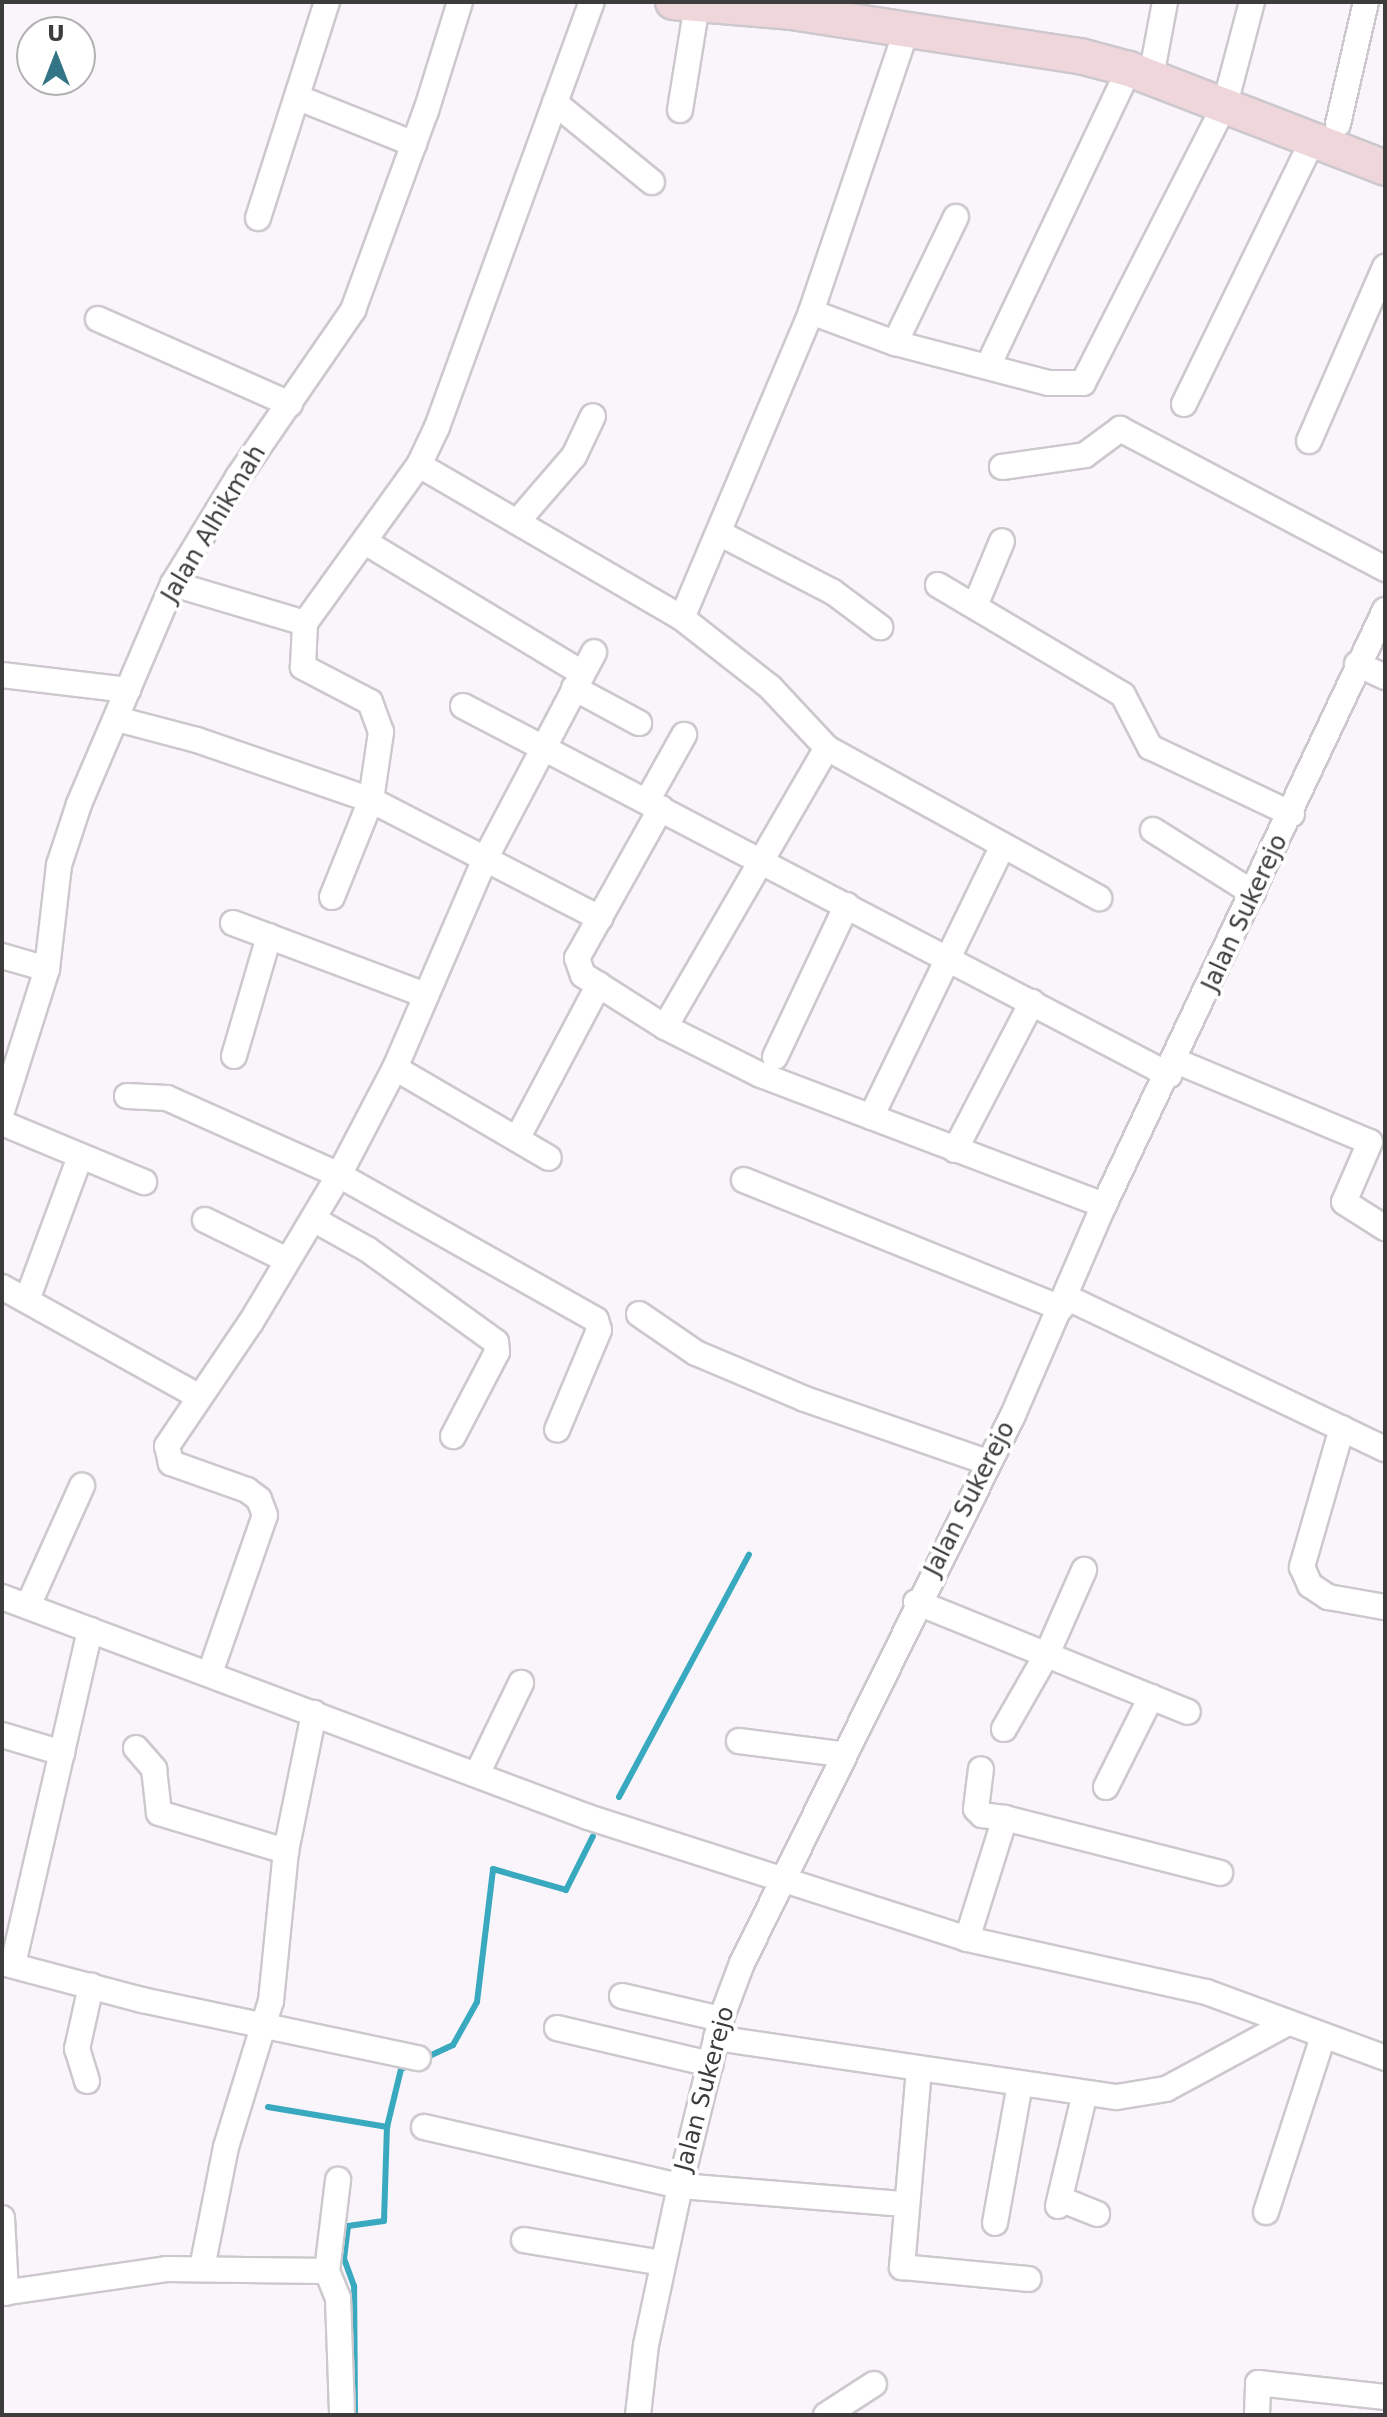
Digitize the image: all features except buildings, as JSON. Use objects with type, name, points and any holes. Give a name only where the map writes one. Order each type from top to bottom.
[{"type":"street","points":[[258,218],[299,98],[327,2]]},
{"type":"street","name":"Jalan Alhikmah","points":[[2,1111],[47,969],[59,865],[128,690],[173,584],[353,310],[414,144],[460,2]]},
{"type":"street","points":[[332,897],[371,800],[381,757],[380,720],[360,695],[303,667],[305,623],[419,465],[592,2]]},
{"type":"street","points":[[988,366],[1140,73],[1165,2]]},
{"type":"street","points":[[811,312],[895,343],[1063,386],[1083,383],[1225,104],[1252,2]]},
{"type":"street","points":[[1184,404],[1325,133],[1366,2]]},
{"type":"street","points":[[680,110],[685,3],[792,7],[1043,48],[1140,73],[1225,104],[1325,133],[1385,168]]},
{"type":"street","points":[[682,618],[721,534],[811,312],[907,28]]},
{"type":"street","points":[[299,98],[414,144]]},
{"type":"street","points":[[555,103],[652,182]]},
{"type":"street","points":[[895,343],[956,217]]},
{"type":"street","points":[[1309,441],[1385,267]]},
{"type":"street","points":[[98,319],[290,404]]},
{"type":"street","points":[[517,522],[574,456],[593,416]]},
{"type":"street","points":[[1002,467],[1085,455],[1120,429],[1385,569]]},
{"type":"street","points":[[419,465],[682,618],[770,687],[827,748],[1099,898]]},
{"type":"street","points":[[721,534],[833,592],[880,627]]},
{"type":"street","points":[[975,606],[1002,541]]},
{"type":"street","points":[[365,542],[584,671],[639,723]]},
{"type":"street","points":[[173,584],[305,623]]},
{"type":"street","points":[[938,585],[1123,695],[1150,747],[1292,814]]},
{"type":"street","name":"Jalan Sukerejo","points":[[638,2415],[663,2263],[719,2028],[781,1880],[987,1462],[1063,1302],[1104,1205],[1173,1068],[1292,814],[1357,664],[1385,610]]},
{"type":"street","points":[[1357,664],[1385,677]]},
{"type":"street","points":[[210,1673],[266,1520],[259,1499],[247,1490],[168,1460],[167,1446],[339,1175],[395,1068],[484,861],[584,671]]},
{"type":"street","points":[[2,675],[128,690]]},
{"type":"street","points":[[463,706],[1032,1002],[1173,1068],[1370,1142],[1344,1202],[1385,1228]]},
{"type":"street","points":[[117,719],[197,740],[371,800],[484,861],[600,918]]},
{"type":"street","points":[[684,735],[654,805],[576,963],[579,972],[665,1027],[761,1075],[1104,1205]]},
{"type":"street","points":[[665,1027],[827,748]]},
{"type":"street","points":[[1153,830],[1253,893]]},
{"type":"street","points":[[871,1117],[1002,847]]},
{"type":"street","points":[[775,1057],[847,905]]},
{"type":"street","points":[[233,923],[426,995]]},
{"type":"street","points":[[234,1056],[269,936]]},
{"type":"street","points":[[2,956],[47,969]]},
{"type":"street","points":[[517,1139],[599,984]]},
{"type":"street","points":[[955,1150],[1032,1002]]},
{"type":"street","points":[[395,1068],[549,1158]]},
{"type":"street","points":[[127,1096],[167,1098],[339,1175],[598,1322],[557,1430]]},
{"type":"street","points":[[2,1123],[144,1182]]},
{"type":"street","points":[[27,1300],[80,1157]]},
{"type":"street","points":[[744,1180],[1063,1302],[1385,1449]]},
{"type":"street","points":[[313,1219],[367,1249],[496,1342],[497,1352],[453,1436]]},
{"type":"street","points":[[205,1220],[287,1260]]},
{"type":"street","points":[[2,1287],[198,1396]]},
{"type":"street","points":[[639,1314],[696,1353],[805,1399],[987,1462]]},
{"type":"street","points":[[1342,1428],[1302,1567],[1310,1585],[1328,1597],[1385,1607]]},
{"type":"street","points":[[28,1606],[82,1486]]},
{"type":"street","points":[[1004,1729],[1047,1654],[1084,1570]]},
{"type":"street","points":[[2,1597],[478,1772],[588,1817],[967,1939],[1168,1981],[1385,2058]]},
{"type":"street","points":[[916,1602],[1188,1712]]},
{"type":"street","points":[[90,1630],[62,1753],[7,1963],[264,2026],[418,2058]]},
{"type":"street","points":[[478,1772],[521,1683]]},
{"type":"street","points":[[1106,1787],[1151,1697]]},
{"type":"street","points":[[202,2268],[226,2147],[264,2026],[275,1977],[286,1851],[314,1713]]},
{"type":"street","points":[[2,1735],[62,1753]]},
{"type":"street","points":[[739,1741],[841,1754]]},
{"type":"street","points":[[136,1748],[154,1769],[159,1813],[286,1851]]},
{"type":"street","points":[[981,1769],[976,1809],[982,1815],[1005,1818],[1220,1873]]},
{"type":"street","points":[[967,1939],[1005,1818]]},
{"type":"street","points":[[87,2081],[77,2049],[91,1986]]},
{"type":"street","points":[[622,1996],[719,2028],[919,2069],[1117,2097],[1155,2093],[1286,2024]]},
{"type":"street","points":[[557,2028],[711,2064]]},
{"type":"street","points":[[1266,2212],[1323,2037]]},
{"type":"street","points":[[919,2069],[905,2204],[904,2269],[1028,2279]]},
{"type":"street","points":[[995,2223],[1020,2084]]},
{"type":"street","points":[[1085,2093],[1059,2202],[1097,2214]]},
{"type":"street","points":[[424,2127],[680,2186],[905,2204]]},
{"type":"street","points":[[338,2180],[327,2271],[338,2298],[342,2415]]},
{"type":"street","points":[[2,2218],[4,2293],[128,2273],[202,2268],[327,2271]]},
{"type":"street","points":[[524,2240],[663,2263]]},
{"type":"street","points":[[1257,2415],[1258,2383],[1385,2397]]},
{"type":"street","points":[[826,2415],[874,2384]]},
{"type":"waterway","points":[[619,1797],[749,1555]]},
{"type":"waterway","points":[[423,2059],[453,2045],[477,2002],[493,1869],[566,1890],[593,1836]]},
{"type":"waterway","points":[[355,2415],[354,2286],[344,2259],[348,2226],[384,2221],[387,2127],[401,2069],[410,2065]]},
{"type":"waterway","points":[[268,2107],[387,2127]]}]
